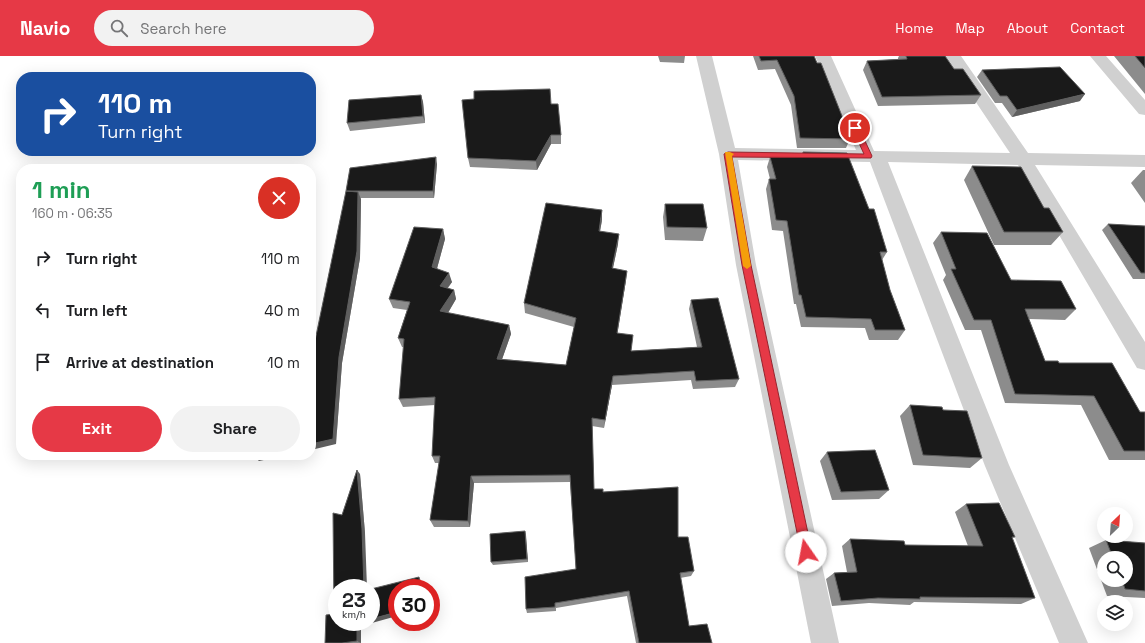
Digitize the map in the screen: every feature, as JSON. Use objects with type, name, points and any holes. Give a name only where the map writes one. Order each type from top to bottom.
[{"type":"street","points":[[704,56],[728,154],[746,265],[825,643]]},
{"type":"street","points":[[822,56],[873,157],[997,466],[1074,643]]},
{"type":"street","points":[[952,56],[1023,159],[1145,361]]},
{"type":"street","points":[[1098,56],[1145,110]]},
{"type":"street","points":[[728,154],[1145,161]]},
{"type":"building","points":[[759,56],[814,56],[817,63],[821,63],[844,121],[841,121],[850,139],[800,138],[794,96],[777,60],[761,61]]},
{"type":"building","points":[[906,56],[945,56],[954,69],[963,69],[981,95],[882,97],[867,61],[907,59]]},
{"type":"building","points":[[1135,56],[1145,56],[1145,68]]},
{"type":"building","points":[[1060,67],[1085,94],[1017,110],[1007,96],[1000,96],[982,70]]},
{"type":"building","points":[[550,89],[551,104],[558,104],[561,135],[551,135],[536,161],[468,158],[462,100],[474,99],[474,91]]},
{"type":"building","points":[[421,95],[423,116],[347,123],[349,100]]},
{"type":"building","points":[[803,152],[847,153],[869,209],[874,209],[887,252],[880,252],[890,290],[905,330],[875,330],[871,319],[806,317],[801,295],[799,295],[787,221],[776,220],[769,179],[776,179],[770,157],[803,157]]},
{"type":"building","points":[[436,157],[433,191],[346,191],[350,168]]},
{"type":"building","points":[[972,166],[1021,167],[1044,208],[1049,208],[1063,232],[1004,232]]},
{"type":"building","points":[[346,191],[358,192],[357,251],[339,357],[333,439],[316,443],[316,336]]},
{"type":"building","points":[[546,203],[602,210],[599,231],[619,234],[612,268],[627,271],[617,333],[633,335],[631,351],[702,347],[691,300],[718,298],[739,379],[696,381],[694,371],[613,376],[605,420],[592,418],[594,489],[603,489],[603,492],[678,487],[678,537],[688,537],[694,571],[680,573],[689,626],[707,624],[712,643],[639,643],[629,591],[555,603],[555,607],[526,609],[525,577],[576,569],[570,475],[471,476],[468,521],[430,520],[440,456],[432,456],[435,397],[399,399],[404,339],[398,338],[410,302],[389,299],[414,227],[443,229],[432,267],[449,273],[440,286],[454,290],[440,311],[509,325],[497,359],[566,365],[576,318],[524,303]]},
{"type":"building","points":[[665,204],[703,204],[707,228],[667,227]]},
{"type":"building","points":[[1108,224],[1145,226],[1145,273],[1141,273]]},
{"type":"building","points":[[941,232],[987,233],[1011,280],[1061,281],[1076,309],[1025,309],[1045,361],[1058,361],[1059,363],[1112,363],[1140,412],[1145,412],[1145,451],[1124,451],[1094,396],[1015,394],[991,320],[974,320],[951,269],[956,269]]},
{"type":"building","points":[[910,405],[942,407],[943,410],[967,411],[982,458],[923,455]]},
{"type":"building","points":[[875,450],[889,490],[841,492],[827,452]]},
{"type":"building","points":[[357,470],[362,529],[364,579],[334,579],[333,513],[342,515]]},
{"type":"building","points":[[999,503],[1015,537],[1012,537],[1035,598],[920,597],[920,599],[878,598],[841,601],[834,573],[857,572],[850,539],[904,541],[905,545],[983,546],[966,504]]},
{"type":"building","points":[[525,531],[527,559],[491,562],[490,534]]},
{"type":"building","points":[[1107,543],[1145,543],[1145,591],[1125,589],[1124,587],[1133,587],[1133,551],[1110,551]]},
{"type":"building","points":[[388,585],[388,614],[380,617],[380,587]]},
{"type":"building","points":[[326,615],[328,615],[328,631],[357,631],[357,641],[325,643]]},
{"type":"slow traffic","points":[[730,154],[728,154],[747,266]]},
{"type":"route","points":[[806,552],[746,265],[728,154],[868,156],[855,128]]}]
